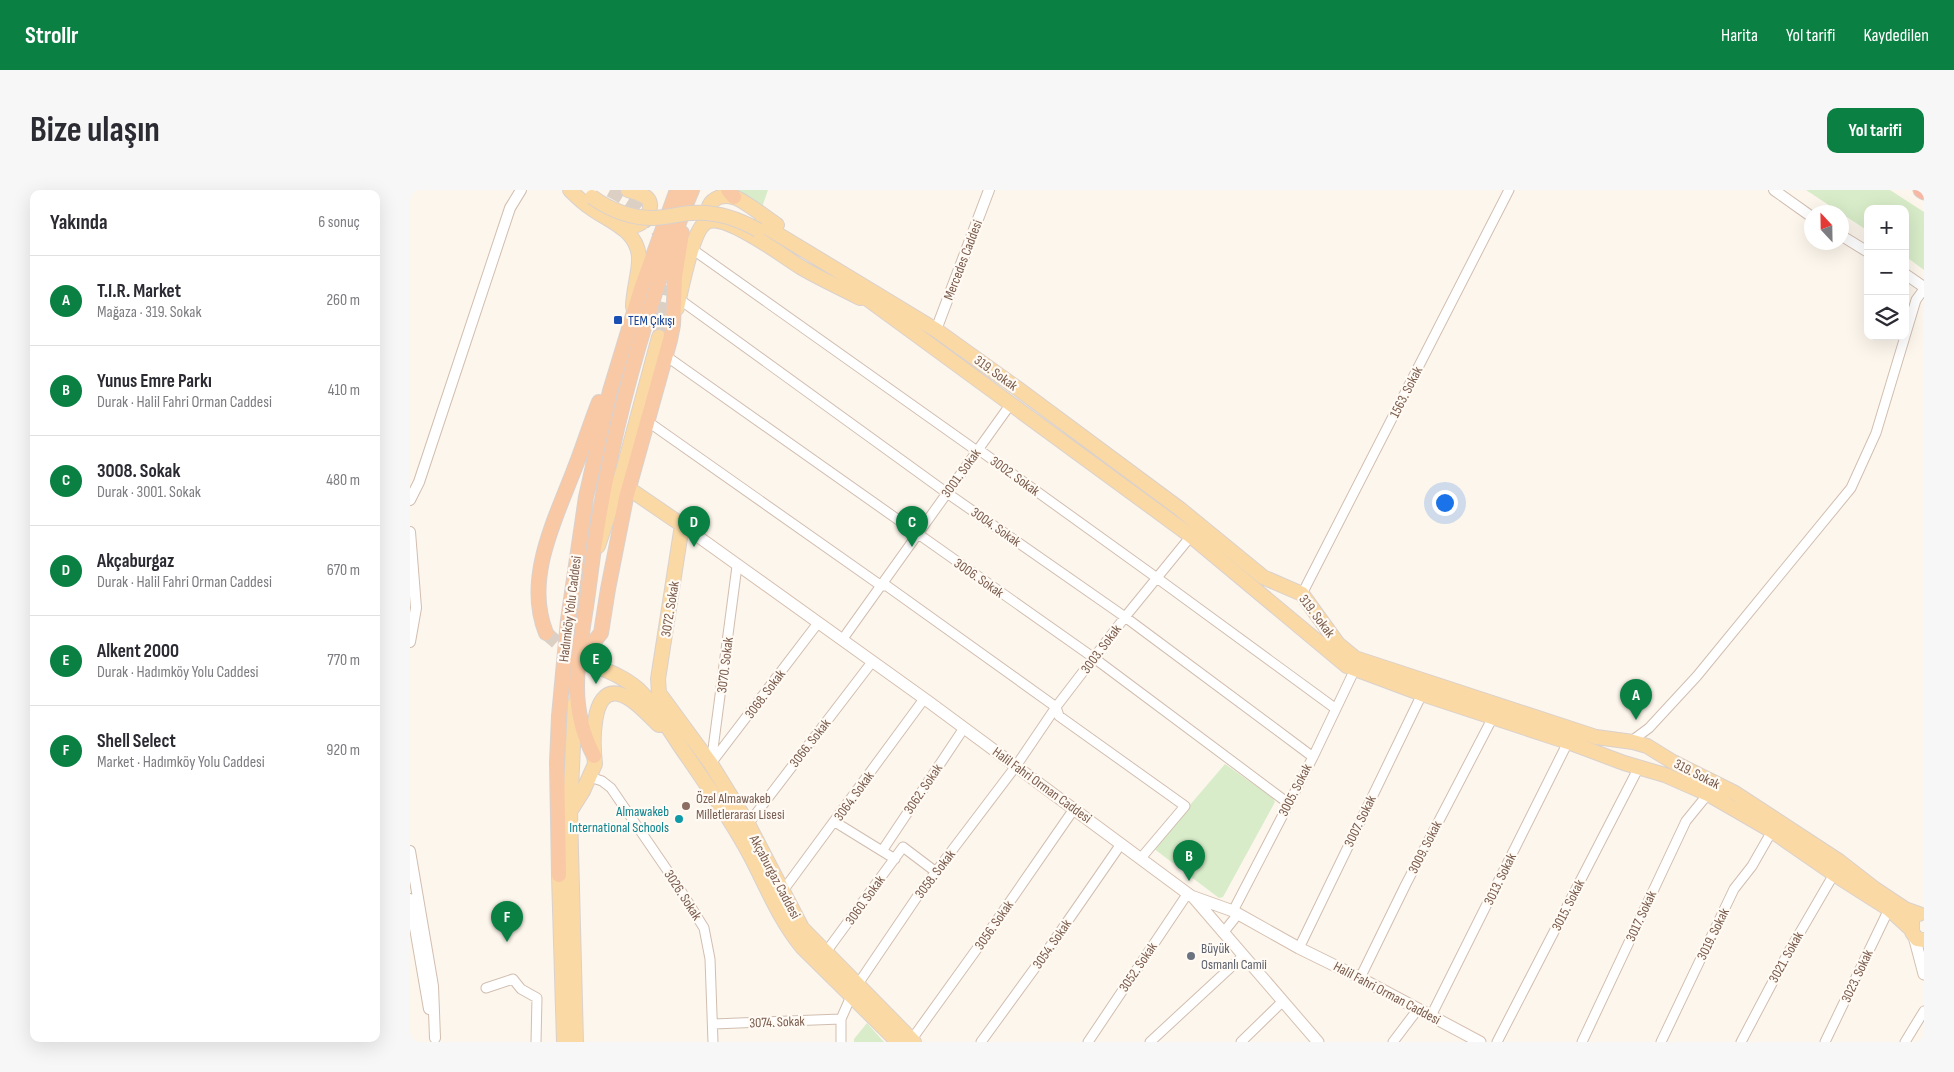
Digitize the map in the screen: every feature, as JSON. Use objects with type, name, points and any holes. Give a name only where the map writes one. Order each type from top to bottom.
[{"type":"highway","name":"Hadımköy Yolu Caddesi","points":[[559,875],[557,762],[568,620],[586,498],[604,410],[634,313],[677,190]]},
{"type":"highway","name":"Hadımköy Yolu Caddesi","points":[[594,756],[586,740],[581,722],[577,687],[586,644],[592,560],[605,484],[618,422],[643,332],[692,190]]},
{"type":"highway","points":[[1920,190],[1924,192]]},
{"type":"highway","points":[[586,644],[601,633],[628,488],[673,326],[675,278],[682,235],[681,219]]},
{"type":"highway","points":[[546,633],[539,601],[540,576],[546,543],[597,407],[618,366]]},
{"type":"main road","points":[[570,190],[589,207],[629,233],[634,240],[638,254],[633,297],[634,313]]},
{"type":"main road","points":[[629,191],[646,190]]},
{"type":"main road","points":[[617,224],[636,226],[643,222],[650,210],[650,204],[645,196],[629,191]]},
{"type":"main road","points":[[591,192],[628,209],[655,212],[681,208],[710,207],[737,213],[759,227]]},
{"type":"main road","points":[[870,290],[854,274],[731,193],[710,202],[708,216],[712,220],[749,233],[801,267],[877,306]]},
{"type":"main road","points":[[673,326],[692,249],[699,229],[705,222],[712,220]]},
{"type":"main road","name":"319. Sokak","points":[[759,227],[936,330],[1017,388],[1180,509],[1263,577],[1299,594],[1338,644],[1355,658],[1596,737],[1649,747],[1673,762],[1734,793],[1839,861],[1905,909],[1922,913]]},
{"type":"main road","name":"319. Sokak","points":[[759,227],[852,288],[1191,536],[1347,666],[1422,694],[1568,742],[1624,763],[1665,775],[1708,794],[1772,831],[1889,909],[1916,935]]},
{"type":"main road","points":[[592,560],[602,537],[623,471],[660,337]]},
{"type":"main road","name":"Halil Fahri Orman Caddesi","points":[[628,488],[924,699],[1190,894],[1235,912],[1299,948],[1480,1042]]},
{"type":"main road","name":"3072. Sokak","points":[[659,693],[658,679],[682,525]]},
{"type":"main road","points":[[1277,608],[1278,598],[1281,593],[1299,594],[1307,608],[1305,613],[1298,618],[1290,618]]},
{"type":"main road","points":[[591,664],[615,673],[637,688],[657,712],[686,755]]},
{"type":"main road","points":[[576,1042],[570,811],[577,687]]},
{"type":"main road","name":"Akçaburgaz Caddesi","points":[[659,693],[711,764],[742,828],[774,905],[790,932],[802,948],[855,989],[913,1040]]},
{"type":"main road","points":[[570,811],[590,777],[595,764],[597,708],[604,698],[611,694],[625,696],[640,708],[660,726],[686,755]]},
{"type":"main road","points":[[1624,763],[1622,753],[1625,746],[1630,742]]},
{"type":"main road","points":[[1639,767],[1647,760],[1649,747]]},
{"type":"main road","name":"Akçaburgaz Caddesi","points":[[686,755],[742,828],[802,928],[826,952],[898,1042]]},
{"type":"main road","name":"Hadımköy Yolu Caddesi","points":[[559,875],[564,1042]]},
{"type":"main road","points":[[1190,894],[1318,1042]]},
{"type":"main road","points":[[1922,913],[1913,919],[1924,974]]},
{"type":"street","points":[[410,500],[419,482],[510,208],[522,190]]},
{"type":"street","name":"Mercedes Caddesi","points":[[936,330],[990,190]]},
{"type":"street","name":"1563. Sokak","points":[[1299,594],[1509,190]]},
{"type":"street","points":[[1774,190],[1804,211]]},
{"type":"street","points":[[1849,240],[1865,250]]},
{"type":"street","name":"3002. Sokak","points":[[692,249],[977,451],[982,452],[1336,709]]},
{"type":"street","points":[[1630,742],[1649,728],[1697,676],[1851,488],[1876,433],[1916,300],[1924,288],[1909,277]]},
{"type":"street","name":"3004. Sokak","points":[[679,299],[947,493],[1125,617],[1313,756]]},
{"type":"street","name":"3006. Sokak","points":[[666,356],[917,535],[1094,658],[1288,803]]},
{"type":"street","name":"3001. Sokak","points":[[842,640],[1010,405]]},
{"type":"street","points":[[647,421],[880,585],[887,586],[1056,707],[1059,716],[1184,806],[1140,858]]},
{"type":"street","points":[[410,532],[416,608],[410,642]]},
{"type":"street","name":"3003. Sokak","points":[[1016,766],[1056,707],[1125,617],[1191,536]]},
{"type":"street","name":"3070. Sokak","points":[[711,764],[737,566]]},
{"type":"street","name":"3068. Sokak","points":[[711,764],[818,623]]},
{"type":"street","name":"3066. Sokak","points":[[742,828],[872,662]]},
{"type":"street","name":"3005. Sokak","points":[[1224,933],[1355,669]]},
{"type":"street","name":"3007. Sokak","points":[[1299,948],[1422,694]]},
{"type":"street","name":"3064. Sokak","points":[[782,892],[924,699]]},
{"type":"street","name":"3009. Sokak","points":[[1360,978],[1406,884],[1493,717]]},
{"type":"street","name":"3062. Sokak","points":[[882,851],[964,728]]},
{"type":"street","points":[[1649,728],[1649,747]]},
{"type":"street","name":"3013. Sokak","points":[[1431,1016],[1568,742]]},
{"type":"street","name":"3058. Sokak","points":[[841,1019],[855,989],[936,872],[1016,766]]},
{"type":"street","name":"3015. Sokak","points":[[1497,1042],[1639,767]]},
{"type":"street","name":"3026. Sokak","points":[[590,777],[602,781],[611,788],[674,880],[704,928],[710,959],[713,1042]]},
{"type":"street","name":"3017. Sokak","points":[[1582,1042],[1686,821],[1708,794]]},
{"type":"street","name":"3056. Sokak","points":[[913,1040],[1074,809]]},
{"type":"street","points":[[835,822],[895,859]]},
{"type":"street","name":"3019. Sokak","points":[[1661,1042],[1734,889],[1752,866],[1772,831]]},
{"type":"street","name":"3054. Sokak","points":[[980,1042],[1040,961],[1121,844]]},
{"type":"street","name":"3060. Sokak","points":[[826,952],[903,847],[936,872]]},
{"type":"street","points":[[410,851],[433,986],[436,1040]]},
{"type":"street","name":"3021. Sokak","points":[[1741,1042],[1788,953],[1834,874]]},
{"type":"street","name":"3052. Sokak","points":[[1088,1042],[1190,894]]},
{"type":"street","points":[[410,899],[436,1040]]},
{"type":"street","name":"3023. Sokak","points":[[1825,1042],[1889,909]]},
{"type":"street","points":[[1150,1042],[1243,956]]},
{"type":"street","points":[[486,988],[513,979],[521,989],[537,998],[536,1042]]},
{"type":"street","points":[[1241,1042],[1283,1002]]},
{"type":"street","points":[[1393,1042],[1418,1009]]},
{"type":"street","points":[[1905,1042],[1915,1022],[1924,1011]]},
{"type":"street","points":[[841,1019],[841,1042]]},
{"type":"street","name":"3074. Sokak","points":[[712,1024],[841,1019]]},
{"type":"green space","points":[[733,190],[768,190],[761,210]]},
{"type":"green space","points":[[1806,190],[1890,190],[1924,212],[1924,270],[1909,259],[1909,205],[1864,205],[1864,228],[1849,218],[1849,205],[1829,205]]},
{"type":"green space","points":[[1225,764],[1273,798],[1275,802],[1223,897],[1219,898],[1153,848]]},
{"type":"green space","points":[[867,1023],[884,1042],[854,1042],[854,1039]]},
{"type":"tunnel","points":[[610,190],[643,212],[665,243]]},
{"type":"tunnel","points":[[659,337],[670,286]]},
{"type":"tunnel","points":[[546,633],[561,646],[576,647]]},
{"type":"place","name":"TEM Çıkışı","points":[[618,320]]},
{"type":"place","name":"Akçaburgaz","points":[[694,547]]},
{"type":"place","name":"3008. Sokak","points":[[912,547]]},
{"type":"place","name":"Alkent 2000","points":[[596,684]]},
{"type":"place","name":"T.I.R. Market","points":[[1636,720]]},
{"type":"place","name":"Özel Almawakeb Milletlerarası Lisesi","points":[[686,806]]},
{"type":"place","name":"Almawakeb International Schools","points":[[679,819]]},
{"type":"place","name":"Yunus Emre Parkı","points":[[1189,881]]},
{"type":"place","name":"Shell Select","points":[[507,942]]},
{"type":"place","name":"Büyük Osmanlı Camii","points":[[1191,956]]}]
